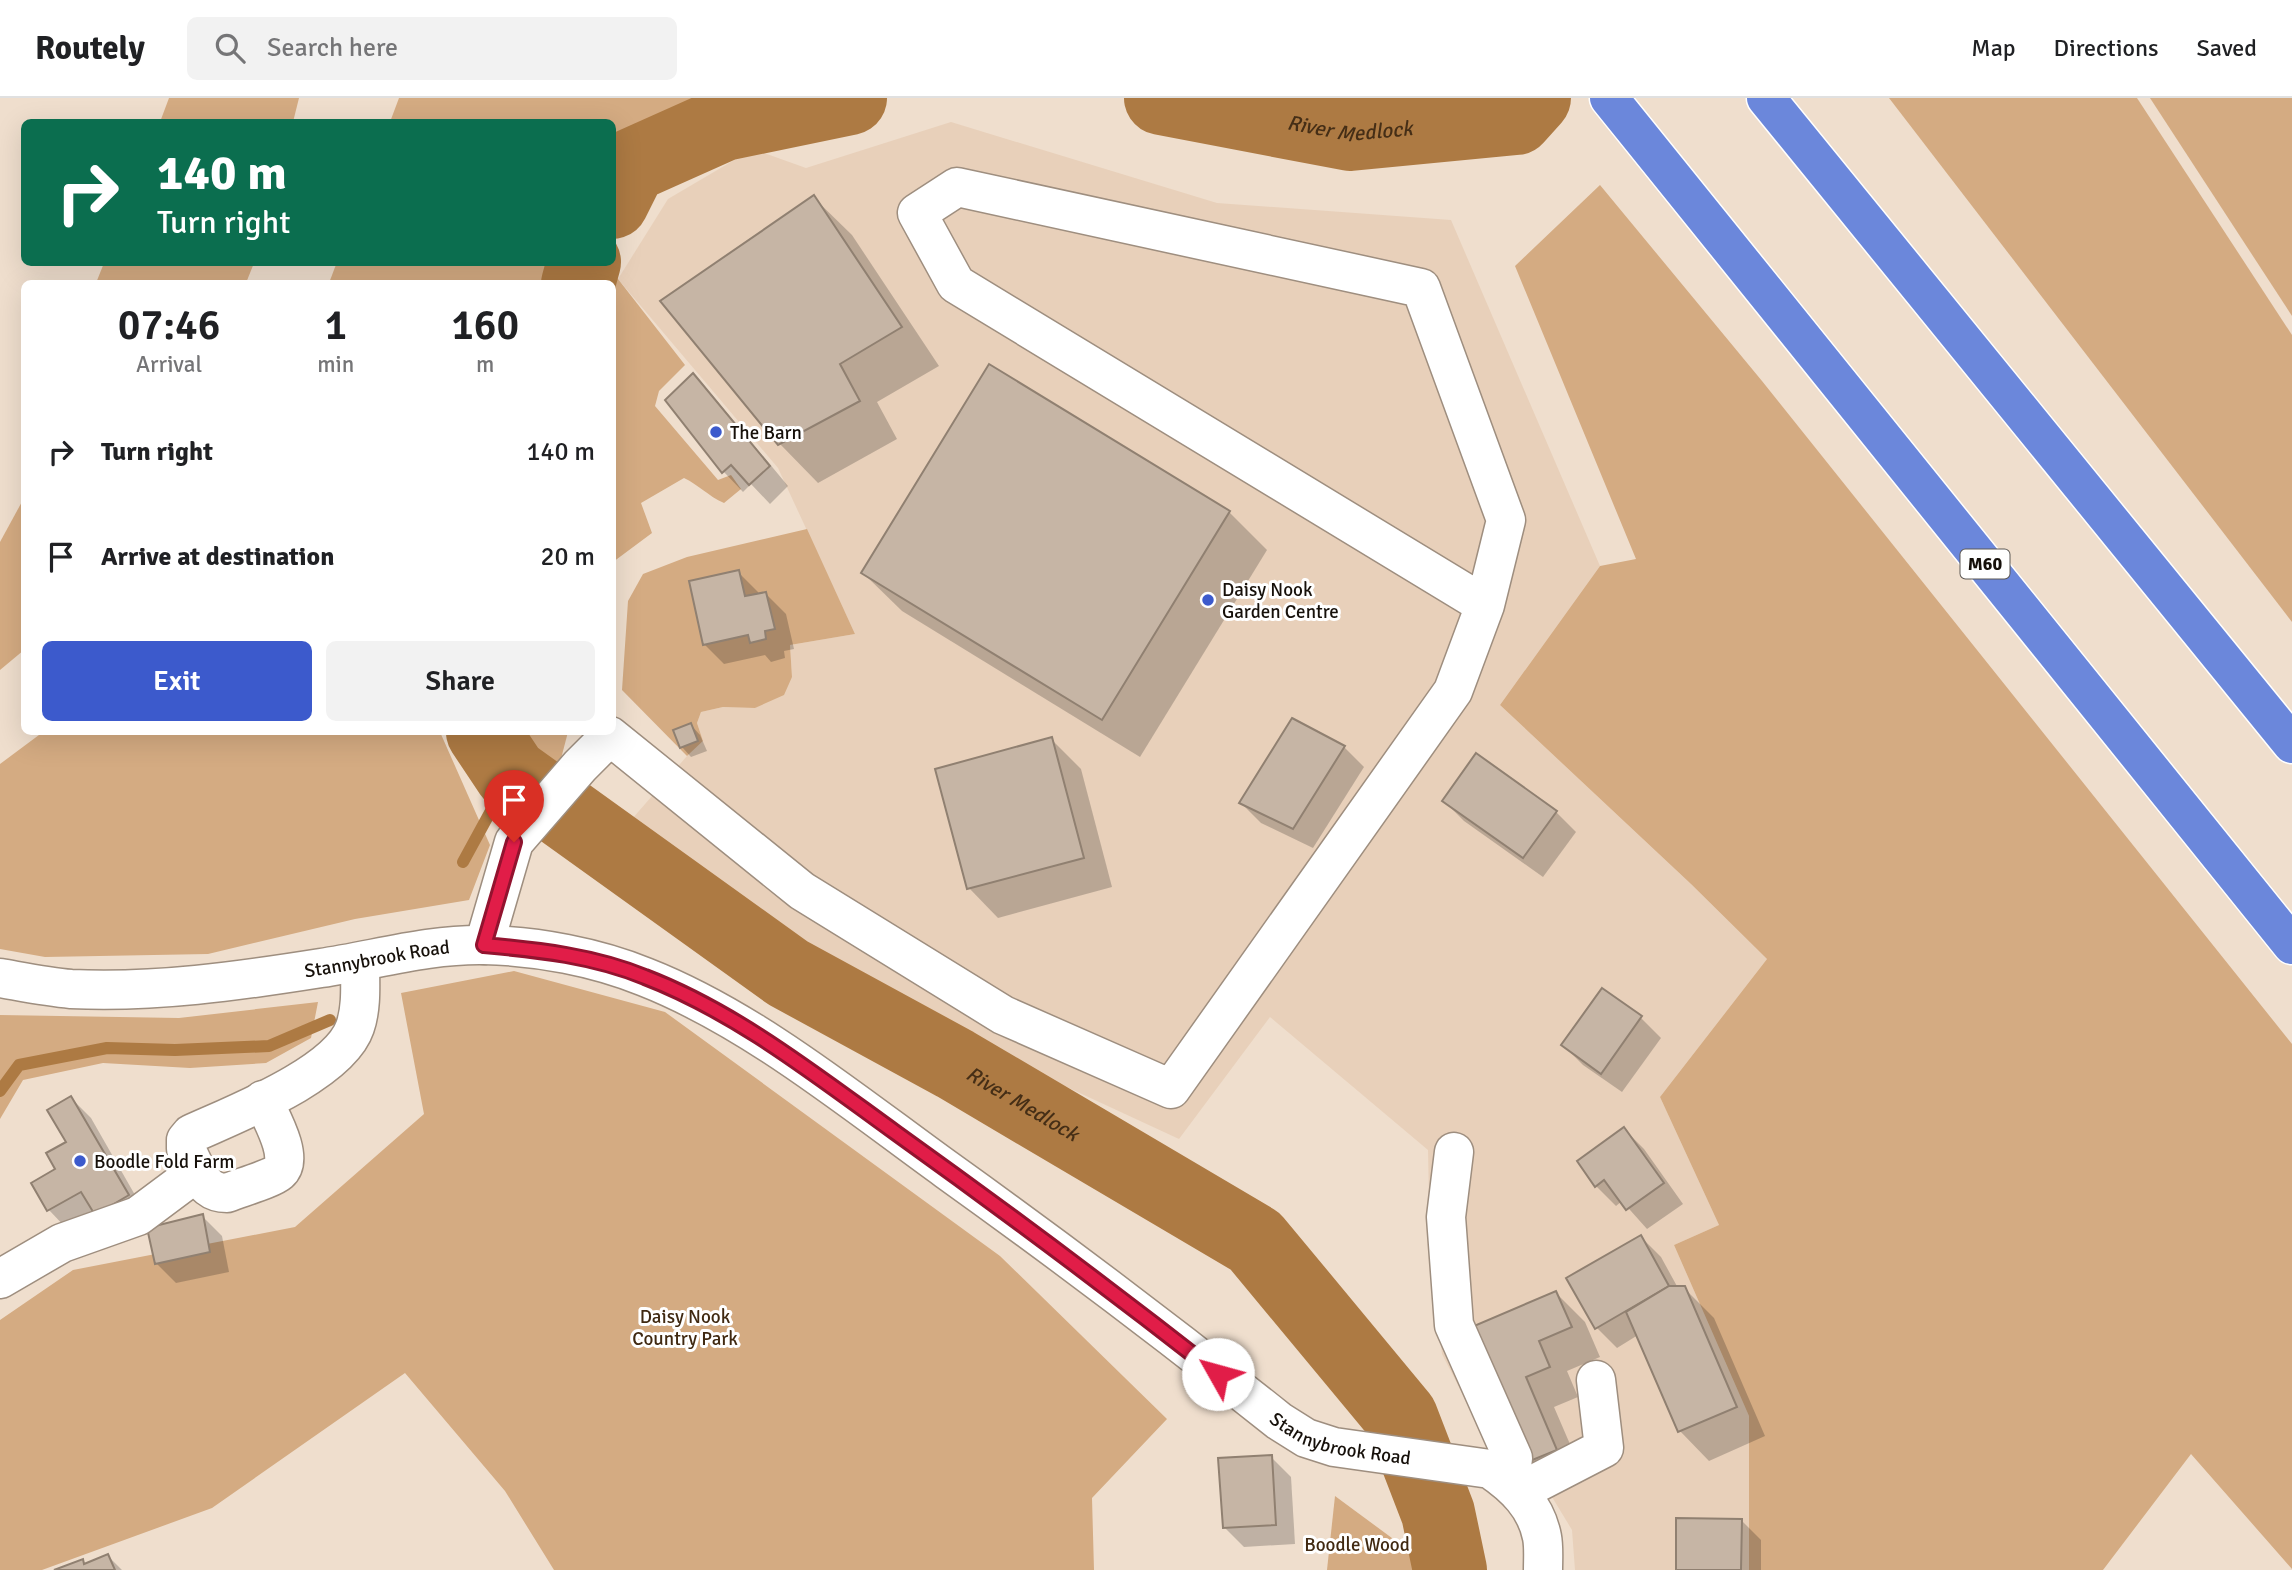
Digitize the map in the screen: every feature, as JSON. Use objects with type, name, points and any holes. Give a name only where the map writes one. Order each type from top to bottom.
[{"type":"highway","name":"M60","points":[[1609,98],[2292,945]]},
{"type":"highway","points":[[1771,104],[2292,744]]},
{"type":"street","points":[[484,945],[514,842],[610,736],[802,891],[1003,1014],[1171,1089],[1453,691],[1485,605],[1506,520],[1421,288],[957,187],[916,213],[956,284],[1485,605]]},
{"type":"street","name":"Stannybrook Road","points":[[0,978],[69,989],[158,988],[257,978],[432,948],[484,945],[541,950],[598,962],[645,976],[688,997],[790,1056],[1051,1244],[1279,1421],[1306,1438],[1334,1447],[1506,1481]]},
{"type":"street","points":[[263,1100],[285,1151],[284,1163],[278,1172],[227,1193],[218,1193],[206,1187],[186,1149],[186,1140],[191,1134],[305,1078],[335,1055],[355,1029],[359,1010],[360,962]]},
{"type":"street","points":[[1454,1152],[1446,1217],[1454,1325],[1513,1458],[1506,1481]]},
{"type":"street","points":[[0,1279],[62,1243],[138,1216],[197,1172]]},
{"type":"street","points":[[1506,1481],[1604,1448],[1596,1380]]},
{"type":"street","points":[[1506,1481],[1529,1502],[1542,1537],[1543,1570]]},
{"type":"shaded area","name":"Daisy Nook Garden Centre","points":[[951,122],[1217,203],[1451,220],[1600,566],[1500,705],[1767,959],[1660,1097],[1719,1225],[1674,1245],[1749,1416],[1749,1570],[1575,1570],[1572,1530],[1546,1487],[1490,1448],[1442,1354],[1430,1248],[1428,1150],[1270,1017],[1179,1139],[974,1044],[618,835],[703,741],[697,723],[701,712],[723,707],[755,708],[792,677],[790,645],[855,634],[778,468],[618,279],[668,199],[753,149],[806,168]]},
{"type":"green space","points":[[169,98],[299,98],[294,119],[161,119]]},
{"type":"green space","points":[[399,98],[699,98],[616,139],[616,119],[391,119]]},
{"type":"green space","points":[[1293,98],[1391,98],[1342,109]]},
{"type":"green space","points":[[1889,98],[2137,98],[2292,335],[2292,622]]},
{"type":"green space","points":[[2150,98],[2292,98],[2292,316]]},
{"type":"green space","points":[[1600,185],[1762,381],[2292,1044],[2292,1569],[2191,1454],[2103,1570],[1749,1570],[1749,1416],[1674,1245],[1719,1225],[1660,1097],[1767,959],[1500,705],[1600,566],[1636,559],[1515,266]]},
{"type":"green space","points":[[102,266],[253,266],[247,280],[97,280]]},
{"type":"green space","points":[[335,266],[547,266],[544,280],[330,280]]},
{"type":"green space","points":[[596,266],[601,266],[618,279],[685,365],[659,391],[655,406],[718,480],[731,475],[741,489],[724,503],[684,478],[641,503],[652,533],[616,560],[616,280],[593,280]]},
{"type":"green space","points":[[21,504],[21,652],[0,670],[0,542]]},
{"type":"green space","points":[[807,529],[855,634],[790,645],[792,677],[784,695],[755,708],[723,707],[701,712],[697,723],[703,741],[687,756],[622,690],[628,601],[643,574],[687,557]]},
{"type":"green space","points":[[39,735],[441,735],[490,845],[469,900],[355,919],[208,954],[45,957],[0,949],[0,764]]},
{"type":"green space","points":[[505,735],[567,735],[557,774],[544,788]]},
{"type":"green space","name":"Daisy Nook Country Park","points":[[514,971],[665,1012],[1000,1256],[1167,1419],[1092,1498],[1094,1570],[554,1570],[505,1491],[405,1373],[212,1508],[42,1570],[0,1570],[0,1320],[73,1270],[295,1227],[424,1114],[401,993]]},
{"type":"green space","points":[[318,1002],[311,1038],[266,1063],[190,1068],[103,1063],[23,1080],[0,1119],[0,1015],[179,1018]]},
{"type":"green space","name":"Boodle Wood","points":[[1335,1496],[1419,1558],[1417,1570],[1327,1570]]},
{"type":"building","points":[[814,195],[902,327],[840,364],[860,401],[778,445],[660,301]]},
{"type":"building","points":[[989,364],[1230,511],[1102,720],[861,573]]},
{"type":"building","name":"The Barn","points":[[693,373],[770,466],[749,485],[731,465],[722,473],[665,400]]},
{"type":"building","points":[[739,570],[745,596],[766,592],[775,629],[765,631],[766,639],[750,643],[748,635],[703,645],[689,581]]},
{"type":"building","points":[[1292,718],[1345,746],[1293,829],[1239,803]]},
{"type":"building","points":[[691,723],[698,741],[680,748],[673,730]]},
{"type":"building","points":[[1052,737],[1084,858],[967,889],[935,769]]},
{"type":"building","points":[[1476,753],[1557,811],[1523,858],[1442,801]]},
{"type":"building","points":[[1602,988],[1642,1016],[1601,1074],[1561,1045]]},
{"type":"building","name":"Boodle Fold Farm","points":[[71,1096],[129,1195],[95,1215],[81,1192],[47,1211],[31,1183],[55,1169],[46,1153],[66,1142],[47,1110]]},
{"type":"building","points":[[1624,1127],[1664,1183],[1626,1210],[1604,1180],[1595,1187],[1577,1161]]},
{"type":"building","points":[[203,1214],[210,1252],[155,1264],[147,1228]]},
{"type":"building","points":[[1641,1235],[1669,1286],[1595,1329],[1566,1278]]},
{"type":"building","points":[[1669,1286],[1685,1286],[1737,1407],[1678,1432],[1626,1312]]},
{"type":"building","points":[[1556,1291],[1572,1327],[1539,1341],[1550,1367],[1526,1377],[1557,1450],[1525,1463],[1467,1329]]},
{"type":"building","points":[[1272,1455],[1276,1525],[1223,1528],[1218,1458]]},
{"type":"building","points":[[1676,1518],[1742,1519],[1741,1570],[1676,1570]]},
{"type":"building","points":[[108,1554],[115,1570],[54,1570],[83,1559],[84,1564]]},
{"type":"waterway","name":"River Medlock","points":[[616,194],[630,166],[724,124],[850,98]]},
{"type":"waterway","name":"River Medlock","points":[[1161,98],[1350,134],[1516,118],[1534,98]]},
{"type":"waterway","name":"River Medlock","points":[[579,280],[583,266]]},
{"type":"waterway","name":"River Medlock","points":[[485,735],[511,774],[788,973],[955,1064],[1255,1241],[1401,1417],[1438,1513],[1450,1570]]},
{"type":"waterway","points":[[463,862],[511,774]]},
{"type":"waterway","points":[[0,1091],[19,1065],[107,1048],[175,1050],[269,1046],[330,1020]]},
{"type":"place","name":"The Barn","points":[[716,432]]},
{"type":"place","name":"Daisy Nook Garden Centre","points":[[1208,600]]},
{"type":"place","name":"Boodle Fold Farm","points":[[80,1161]]},
{"type":"route","points":[[514,842],[484,945],[541,950],[598,962],[645,976],[736,1024],[790,1056],[1051,1244],[1218,1374]]}]
